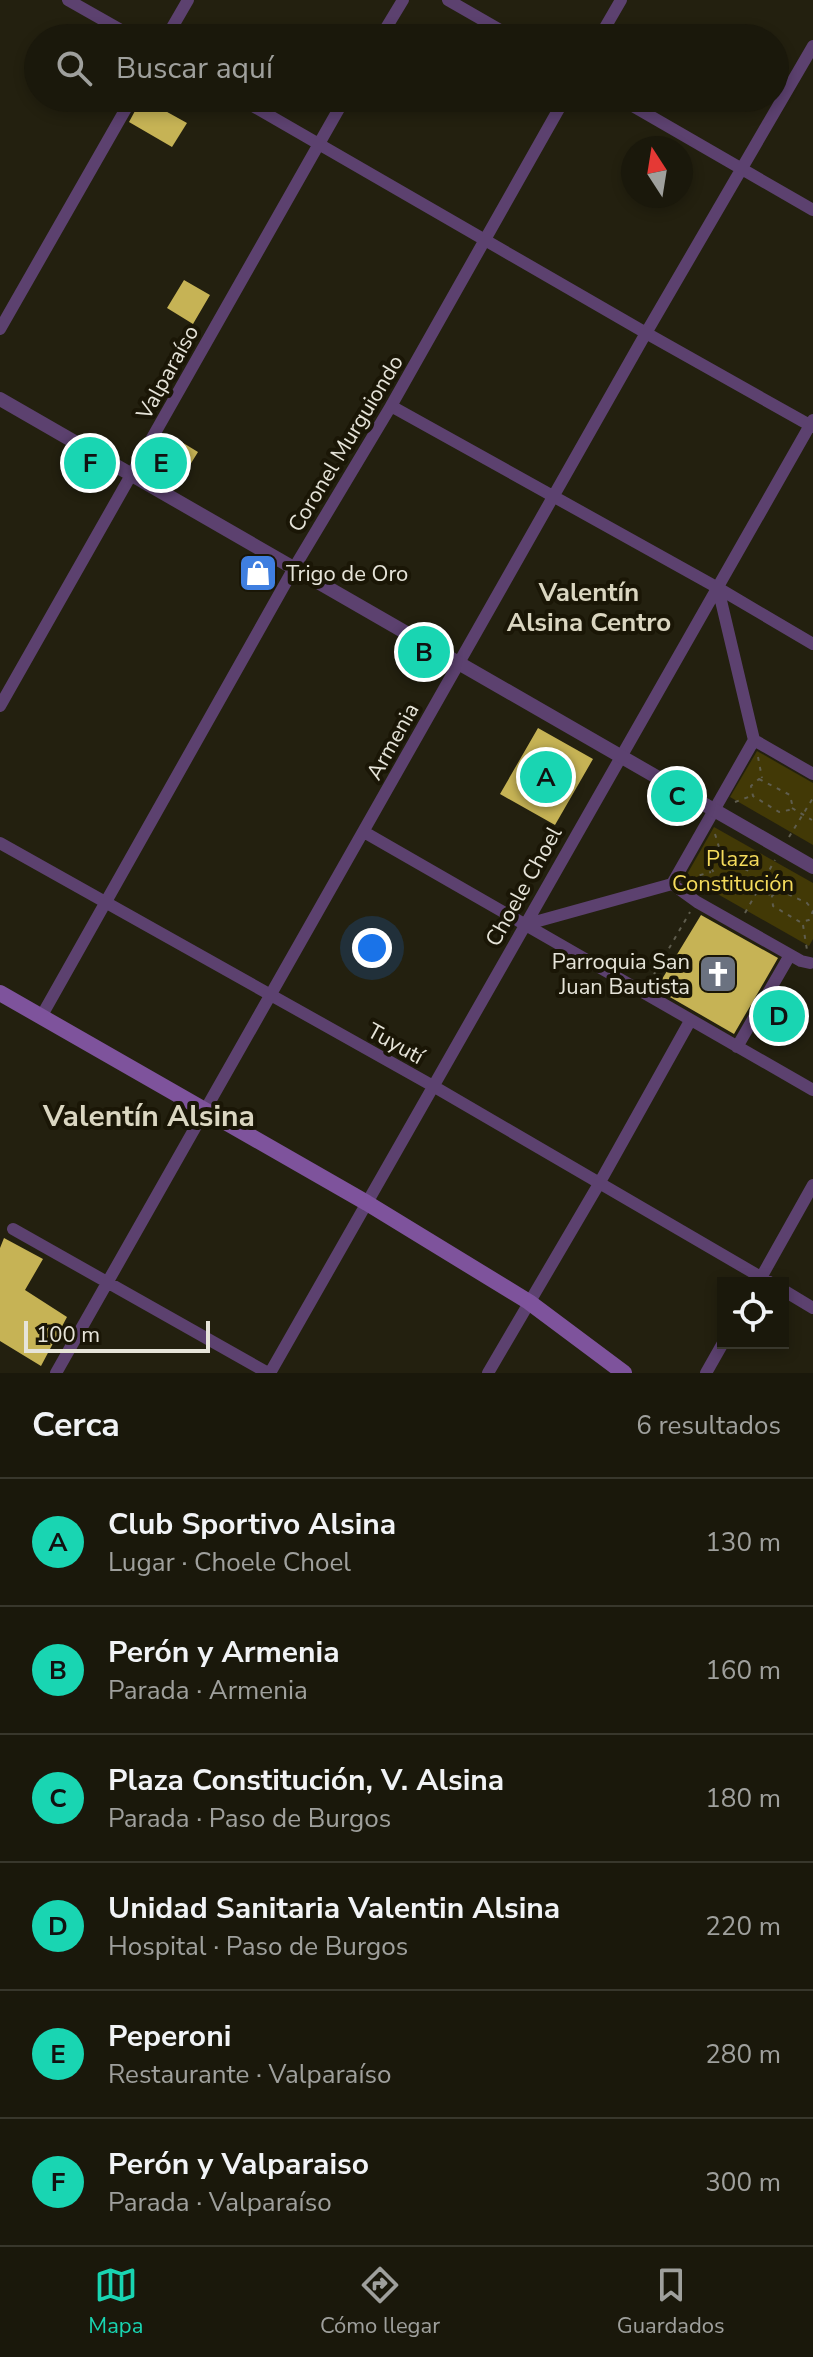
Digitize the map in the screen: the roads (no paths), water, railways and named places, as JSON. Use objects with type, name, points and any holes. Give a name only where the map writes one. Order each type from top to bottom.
[{"type":"main road","points":[[0,993],[367,1203],[529,1302],[618,1371]]},
{"type":"street","points":[[68,0],[110,24]]},
{"type":"street","points":[[174,24],[188,0]]},
{"type":"street","points":[[388,24],[403,0]]},
{"type":"street","points":[[448,0],[490,24]]},
{"type":"street","points":[[607,24],[621,0]]},
{"type":"street","name":"Armenia","points":[[789,88],[813,46]]},
{"type":"street","points":[[0,329],[124,112]]},
{"type":"street","points":[[263,112],[646,333],[812,424]]},
{"type":"street","name":"Valparaíso","points":[[0,706],[337,112]]},
{"type":"street","name":"Coronel Murguiondo","points":[[41,1017],[294,568],[391,406],[557,112]]},
{"type":"street","points":[[643,112],[813,210]]},
{"type":"street","name":"Armenia","points":[[56,1373],[459,661],[775,112]]},
{"type":"street","points":[[0,399],[459,661],[712,812],[813,867]]},
{"type":"street","points":[[391,406],[813,644]]},
{"type":"street","name":"Choele Choel","points":[[269,1373],[812,424]]},
{"type":"street","points":[[524,925],[672,884],[754,740],[718,588]]},
{"type":"street","points":[[754,740],[813,774]]},
{"type":"street","points":[[364,832],[813,1090]]},
{"type":"street","name":"Tuyutí","points":[[0,843],[433,1086],[756,1277]]},
{"type":"street","points":[[672,884],[697,902],[812,965]]},
{"type":"street","points":[[737,1047],[790,955]]},
{"type":"street","points":[[488,1373],[690,1021]]},
{"type":"street","points":[[765,1277],[813,1185]]},
{"type":"street","points":[[13,1229],[269,1373]]},
{"type":"street","points":[[789,1294],[813,1308]]},
{"type":"street","points":[[706,1373],[720,1349]]},
{"type":"place","name":"Perón y Valparaiso","points":[[90,463]]},
{"type":"place","name":"Peperoni","points":[[161,463]]},
{"type":"place","name":"Trigo de Oro","points":[[258,573]]},
{"type":"place","name":"Perón y Armenia","points":[[424,652]]},
{"type":"place","name":"Club Sportivo Alsina","points":[[546,777]]},
{"type":"place","name":"Plaza Constitución, V. Alsina","points":[[677,796]]},
{"type":"place","name":"Parroquia San Juan Bautista","points":[[718,974]]},
{"type":"place","name":"Unidad Sanitaria Valentin Alsina","points":[[779,1016]]},
{"type":"district","name":"Valentín Alsina Centro","points":[[589,607]]},
{"type":"district","name":"Valentín Alsina","points":[[149,1116]]},
{"type":"park label","name":"Plaza Constitución","points":[[733,870]]}]
